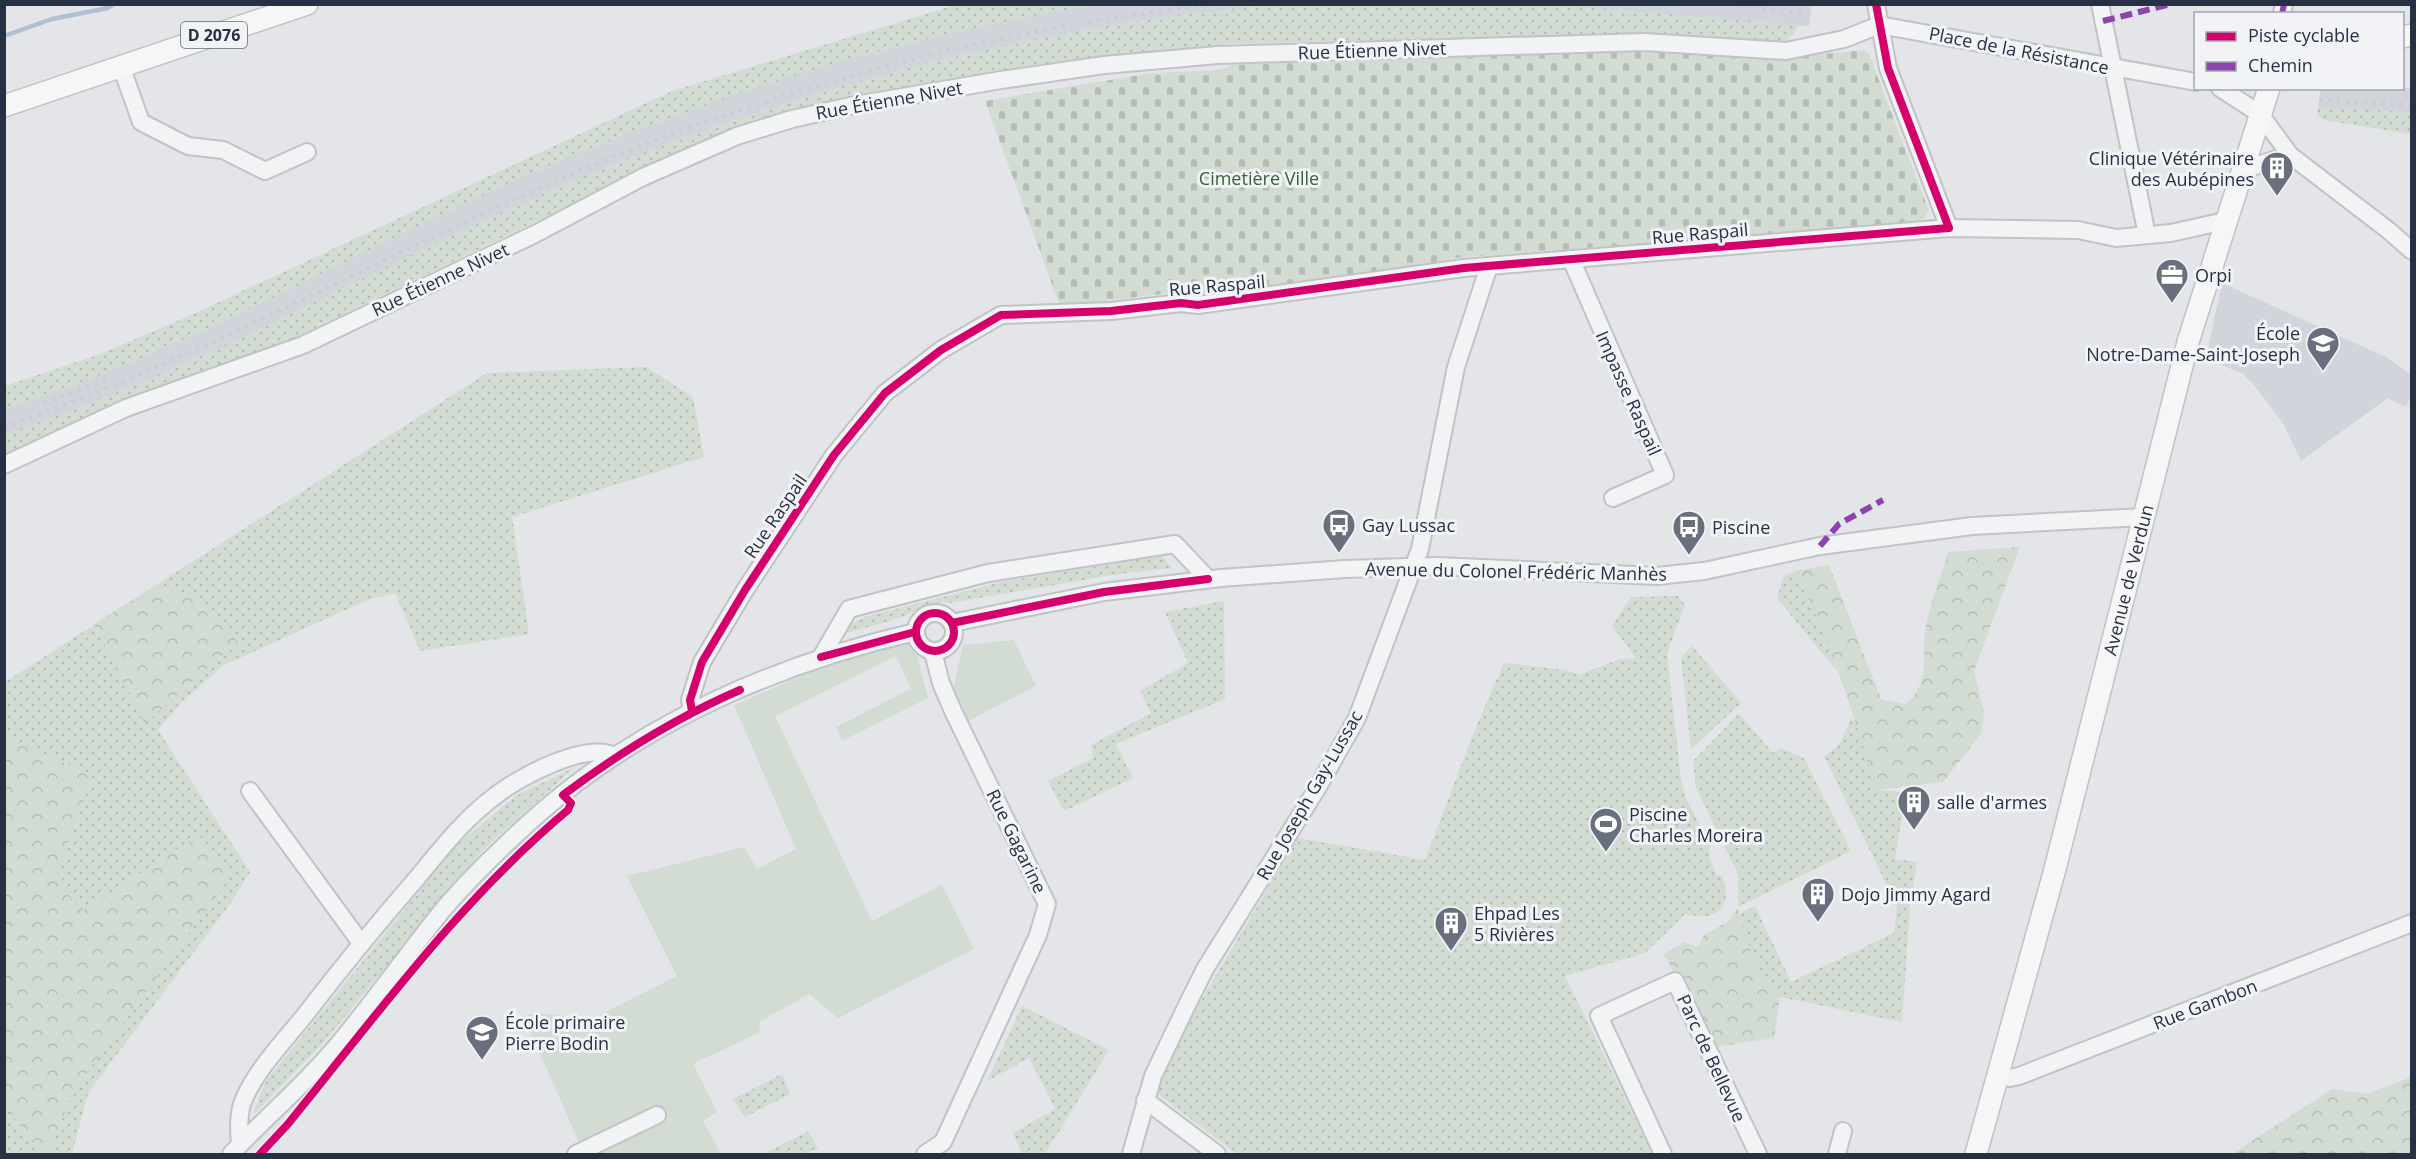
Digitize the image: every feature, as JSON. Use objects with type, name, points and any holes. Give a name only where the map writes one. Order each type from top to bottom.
[{"type":"main road","name":"D 2076","points":[[4,106],[308,4]]},
{"type":"main road","name":"Avenue de Verdun","points":[[1976,1155],[2055,869],[2188,342],[2268,90]]},
{"type":"street","points":[[1876,4],[1888,68],[1949,228]]},
{"type":"street","points":[[2100,4],[2147,235]]},
{"type":"street","name":"Rue Étienne Nivet","points":[[4,465],[126,408],[303,345],[535,234],[643,177],[727,140],[792,119],[850,106],[1012,78],[1104,65],[1218,55],[1644,42],[1786,51],[1845,39],[1879,25]]},
{"type":"street","name":"Place de la Résistance","points":[[1879,25],[2194,82]]},
{"type":"street","points":[[121,66],[141,122],[188,146],[223,150],[265,171],[307,152]]},
{"type":"street","points":[[2223,90],[2260,114],[2289,155],[2412,251]]},
{"type":"street","points":[[2242,170],[2289,155]]},
{"type":"street","name":"Rue Raspail","points":[[692,711],[690,700],[702,662],[745,590],[834,454],[885,393],[940,350],[1001,315],[1111,310],[1182,303],[1198,305],[1489,266],[1949,228],[2078,230],[2116,238],[2171,233],[2225,221]]},
{"type":"street","name":"Impasse Raspail","points":[[1571,259],[1665,476],[1613,498]]},
{"type":"street","name":"Rue Joseph Gay-Lussac","points":[[1131,1155],[1153,1076],[1205,969],[1318,787],[1357,718],[1420,549],[1456,368],[1489,266]]},
{"type":"street","name":"Avenue du Colonel Frédéric Manhès","points":[[952,623],[1104,592],[1208,579],[1345,569],[1414,567],[1668,575],[1704,572],[1820,546],[1960,528],[2144,518]]},
{"type":"street","points":[[821,657],[849,609],[988,573],[1175,544],[1208,579]]},
{"type":"street","points":[[927,614],[944,615],[952,623],[952,642],[944,649],[933,652],[919,643],[915,632],[919,622],[927,614]]},
{"type":"street","points":[[236,1150],[291,1096],[336,1047],[443,910],[533,819],[615,756],[692,711],[821,657],[915,632]]},
{"type":"street","name":"Rue Gagarine","points":[[925,1155],[943,1142],[1038,935],[1047,904],[953,711],[941,683],[933,652]]},
{"type":"street","points":[[236,1150],[242,1104],[259,1076],[361,943],[464,822],[495,796],[530,773],[592,751],[605,751],[615,756]]},
{"type":"street","points":[[250,790],[361,943]]},
{"type":"street","name":"Rue Gambon","points":[[1997,1075],[2010,1078],[2019,1076],[2412,923]]},
{"type":"street","name":"Parc de Bellevue","points":[[1663,1155],[1599,1016],[1675,981],[1758,1155]]},
{"type":"street","points":[[1145,1100],[1217,1155]]},
{"type":"street","points":[[576,1155],[657,1115]]},
{"type":"street","points":[[1837,1155],[1843,1131]]},
{"type":"shaded area","points":[[1049,5],[1812,5],[1809,26],[1696,19],[990,54],[709,133],[257,337],[5,442],[5,398],[666,104]]},
{"type":"shaded area","points":[[2404,88],[2411,88],[2411,120],[2317,113],[2321,90],[2404,90]]},
{"type":"shaded area","name":"École Notre-Dame-Saint-Joseph","points":[[2222,283],[2388,358],[2411,375],[2411,394],[2406,407],[2388,398],[2301,461],[2284,425],[2258,390],[2243,374],[2206,358]]},
{"type":"green space","points":[[959,4],[1098,5],[1024,18],[876,52],[732,96],[660,121],[520,178],[266,301],[137,360],[5,409],[5,386],[98,355],[187,317],[672,91]]},
{"type":"green space","points":[[1279,4],[1559,5],[1799,25],[1794,34],[1783,42],[1633,34],[1225,44],[959,78],[818,105],[703,141],[267,351],[5,455],[5,434],[79,408],[151,378],[293,313],[504,211],[661,146],[747,116],[921,65],[1098,28],[1188,14]]},
{"type":"green space","name":"Cimetière Ville","points":[[1644,47],[1783,58],[1864,50],[1869,54],[1929,211],[1920,223],[1453,258],[1390,274],[1207,299],[1203,289],[1060,306],[985,101],[1152,73],[1222,70],[1230,65]]},
{"type":"green space","points":[[2318,108],[2411,112],[2411,134],[2323,120],[2317,113]]},
{"type":"green space","points":[[646,367],[693,397],[704,457],[512,517],[529,634],[420,651],[395,593],[370,599],[224,665],[181,703],[158,730],[250,872],[230,904],[88,1093],[72,1154],[5,1154],[5,682],[487,373]]},
{"type":"green space","points":[[2020,547],[1974,671],[1984,713],[1981,734],[1943,782],[1876,790],[1841,679],[1795,571],[1829,565],[1881,699],[1906,704],[1914,696],[1922,678],[1926,625],[1948,552]]},
{"type":"green space","points":[[1162,556],[1172,568],[1118,574],[950,603],[934,603],[880,624],[845,633],[850,625],[864,617],[1006,581]]},
{"type":"green space","points":[[1795,571],[1823,627],[1837,671],[1777,598],[1783,577]]},
{"type":"green space","points":[[155,586],[199,598],[241,645],[223,654],[145,724],[94,624]]},
{"type":"green space","points":[[1678,596],[1685,605],[1667,654],[1681,780],[1685,796],[1710,846],[1709,856],[1716,875],[1722,876],[1726,897],[1724,904],[1720,910],[1706,916],[1685,914],[1645,953],[1565,976],[1652,1154],[1237,1154],[1158,1094],[1163,1077],[1197,1007],[1298,838],[1425,860],[1475,729],[1504,663],[1566,670],[1579,675],[1620,659],[1636,658],[1612,626],[1631,597]]},
{"type":"green space","points":[[1224,601],[1225,699],[1116,744],[1133,778],[1064,811],[1048,781],[1093,758],[1091,745],[1151,713],[1140,691],[1188,663],[1165,612]]},
{"type":"green space","points":[[1014,640],[1036,686],[968,721],[953,690],[963,645]]},
{"type":"green space","points":[[908,643],[917,656],[928,698],[842,741],[836,727],[911,689],[896,656],[775,716],[872,921],[942,885],[974,949],[838,1018],[809,994],[759,1022],[760,1032],[693,1064],[717,1112],[703,1121],[721,1154],[584,1154],[524,1017],[535,1013],[592,1019],[677,976],[627,876],[744,847],[757,869],[796,849],[734,705],[829,664]]},
{"type":"green space","points":[[1692,646],[1741,703],[1691,749],[1681,658]]},
{"type":"green space","points":[[1739,714],[1773,753],[1781,748],[1804,758],[1851,851],[1738,907],[1738,874],[1696,788],[1693,761]]},
{"type":"green space","points":[[1851,719],[1857,721],[1876,790],[1906,792],[1895,859],[1917,862],[1910,906],[1902,1022],[1780,997],[1753,959],[1740,914],[1755,906],[1791,982],[1894,933],[1897,906],[1824,756],[1839,745]]},
{"type":"green space","points":[[5,737],[92,775],[55,881],[83,911],[199,835],[233,873],[73,1092],[48,1154],[42,1154],[5,1106]]},
{"type":"green space","points":[[575,767],[486,847],[323,1043],[253,1115],[265,1082],[457,845],[517,795]]},
{"type":"green space","points":[[1738,907],[1753,959],[1780,997],[1774,1038],[1714,1047],[1664,954],[1684,942],[1698,947],[1704,935],[1729,921]]},
{"type":"green space","points":[[1022,1006],[1109,1050],[1045,1154],[1022,1154],[1013,1133],[1055,1109],[1029,1058],[987,1081]]},
{"type":"green space","points":[[782,1074],[790,1094],[745,1117],[733,1099]]},
{"type":"green space","points":[[2411,1077],[2411,1154],[2232,1154],[2332,1089],[2368,1094]]},
{"type":"green space","points":[[808,1131],[818,1148],[804,1154],[764,1154]]},
{"type":"waterway","points":[[4,36],[52,19],[108,8],[114,4]]},
{"type":"railway","points":[[4,427],[140,374],[538,189],[702,123],[871,70],[957,49],[1043,30],[1130,15],[1218,4]]},
{"type":"railway","points":[[1727,4],[1806,14]]},
{"type":"railway","points":[[1800,4],[1806,5]]},
{"type":"railway","points":[[2319,100],[2412,105]]},
{"type":"railway","points":[[44,403],[108,379]]},
{"type":"marked path","points":[[2103,21],[2171,4]]},
{"type":"marked path","points":[[2282,12],[2284,4]]},
{"type":"marked path","points":[[1820,546],[1839,524],[1883,500]]},
{"type":"cycle path","points":[[692,711],[690,700],[702,662],[745,590],[834,455],[885,393],[941,350],[1001,315],[1111,311],[1181,303],[1198,305],[1464,268],[1949,228],[1888,68],[1876,4]]},
{"type":"cycle path","points":[[952,623],[1104,592],[1208,579]]},
{"type":"cycle path","points":[[935,613],[949,618],[954,632],[949,646],[935,651],[921,646],[916,632],[921,618],[935,613]]},
{"type":"cycle path","points":[[821,657],[915,632]]},
{"type":"cycle path","points":[[260,1154],[288,1124],[455,920],[529,845],[568,810],[571,803],[563,795],[648,737],[740,690]]},
{"type":"place","name":"Clinique Vétérinaire des Aubépines","points":[[2277,197]]},
{"type":"place","name":"Orpi","points":[[2172,304]]},
{"type":"place","name":"École Notre-Dame-Saint-Joseph","points":[[2323,372]]},
{"type":"place","name":"Gay Lussac","points":[[1339,554]]},
{"type":"place","name":"Piscine","points":[[1689,556]]},
{"type":"place","name":"salle d'armes","points":[[1914,831]]},
{"type":"place","name":"Piscine Charles Moreira","points":[[1606,853]]},
{"type":"place","name":"Dojo Jimmy Agard","points":[[1818,923]]},
{"type":"place","name":"Ehpad Les 5 Rivières","points":[[1451,952]]},
{"type":"place","name":"École primaire Pierre Bodin","points":[[482,1061]]}]
